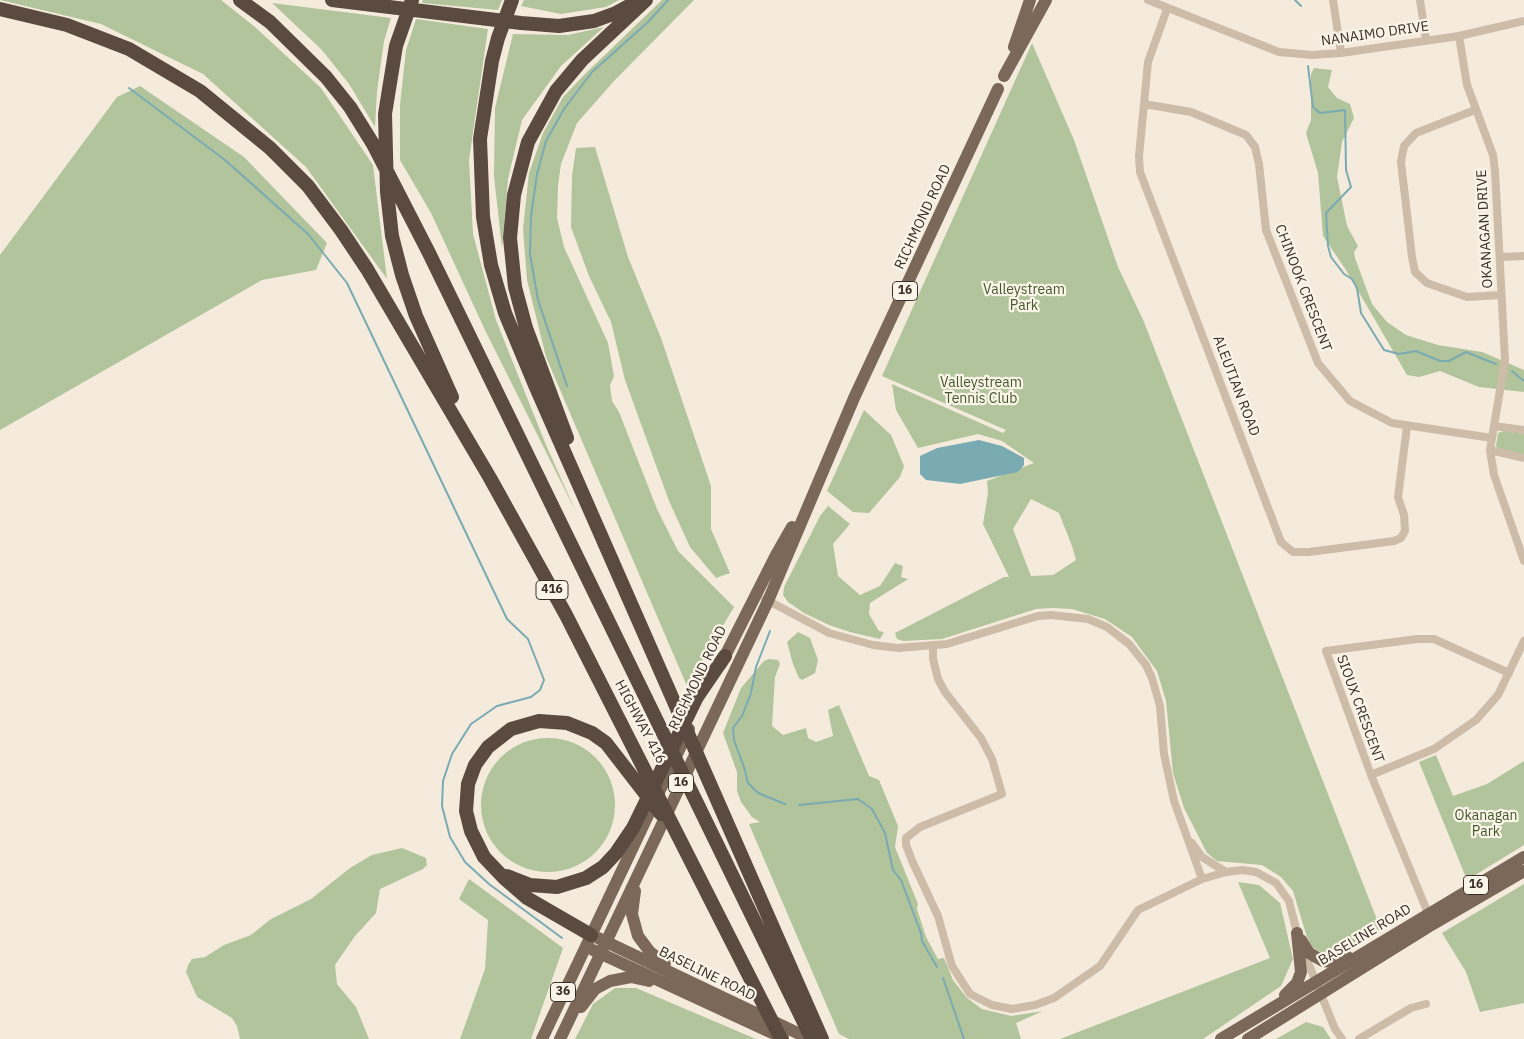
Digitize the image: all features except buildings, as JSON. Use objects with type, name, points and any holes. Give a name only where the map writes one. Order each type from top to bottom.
[{"type":"highway","points":[[240,0],[270,22],[326,77],[350,107],[374,144],[811,1039]]},
{"type":"highway","points":[[332,0],[558,26],[582,24],[605,18],[640,0]]},
{"type":"highway","points":[[412,0],[400,32],[391,71],[385,114],[384,152],[391,228],[402,275],[416,316],[490,478]]},
{"type":"highway","points":[[626,590],[526,328],[515,287],[510,238],[512,209],[520,168],[531,136],[547,104],[573,69],[646,0]]},
{"type":"highway","points":[[511,3],[498,38],[485,97],[480,140],[483,217],[491,265],[505,313],[822,1039]]},
{"type":"highway","points":[[0,9],[67,25],[129,49],[200,91],[270,148],[308,186],[367,269],[490,478]]},
{"type":"highway","name":"HIGHWAY 416","points":[[490,478],[566,615],[650,776],[683,846],[781,1039]]},
{"type":"highway","points":[[492,866],[513,879],[530,885],[557,887],[576,883],[603,867],[640,823],[699,700],[725,656]]},
{"type":"highway","points":[[589,940],[512,886],[492,866],[480,849],[468,821],[466,802],[471,774],[481,755],[496,739],[516,727],[539,721],[567,723],[583,728],[600,738],[619,756],[683,846]]},
{"type":"main road","points":[[1030,0],[1004,76],[1046,0]]},
{"type":"main road","name":"RICHMOND ROAD","points":[[603,947],[710,721],[763,597],[998,89]]},
{"type":"main road","name":"RICHMOND ROAD","points":[[725,656],[763,597]]},
{"type":"main road","points":[[589,940],[640,823]]},
{"type":"main road","points":[[648,851],[632,906],[633,922],[638,936],[657,958],[727,1000]]},
{"type":"main road","name":"BASELINE ROAD","points":[[1248,1039],[1321,996],[1430,919],[1524,857]]},
{"type":"main road","name":"BASELINE ROAD","points":[[1221,1039],[1376,946],[1524,871]]},
{"type":"main road","points":[[1297,933],[1308,954],[1323,961],[1341,960],[1376,946]]},
{"type":"main road","points":[[1258,1017],[1291,990],[1297,982],[1302,966],[1297,933]]},
{"type":"main road","name":"BASELINE ROAD","points":[[589,940],[676,988],[786,1039]]},
{"type":"main road","name":"36","points":[[542,1039],[589,940]]},
{"type":"main road","name":"BASELINE ROAD","points":[[603,947],[727,1000],[811,1039]]},
{"type":"main road","name":"36","points":[[560,1039],[603,947]]},
{"type":"main road","points":[[560,1039],[590,994],[604,983],[631,977],[676,988]]},
{"type":"street","name":"NANAIMO DRIVE","points":[[1148,0],[1279,52],[1312,55],[1342,53],[1459,36],[1524,21]]},
{"type":"street","points":[[1333,0],[1342,53]]},
{"type":"street","points":[[1420,0],[1426,40]]},
{"type":"street","name":"ALEUTIAN ROAD","points":[[1167,9],[1148,62],[1139,156],[1140,172],[1282,542],[1293,552],[1309,552],[1394,541],[1401,538],[1405,531],[1404,515],[1398,497],[1407,426]]},
{"type":"street","name":"OKANAGAN DRIVE","points":[[1459,36],[1467,85],[1493,155],[1501,258],[1505,360],[1490,450],[1494,475],[1521,545],[1524,561]]},
{"type":"street","name":"CHINOOK CRESCENT","points":[[1144,104],[1191,112],[1246,135],[1255,148],[1259,164],[1266,230],[1318,363],[1350,401],[1376,416],[1407,426],[1492,438]]},
{"type":"street","points":[[1475,110],[1416,133],[1404,146],[1401,162],[1412,257],[1415,272],[1427,284],[1467,297],[1501,295]]},
{"type":"street","points":[[1501,258],[1524,256]]},
{"type":"street","points":[[1494,426],[1524,430]]},
{"type":"street","points":[[1490,450],[1524,458]]},
{"type":"street","points":[[763,597],[829,633],[898,648],[933,646],[966,639],[1038,616],[1051,615],[1088,619],[1117,634],[1138,653],[1152,678],[1160,706],[1164,754],[1172,794],[1202,879]]},
{"type":"street","name":"SIOUX CRESCENT","points":[[1430,919],[1371,775],[1326,651],[1417,639],[1434,639],[1509,672]]},
{"type":"street","points":[[1371,775],[1434,749],[1463,731],[1476,720],[1498,695],[1523,645]]},
{"type":"street","points":[[933,646],[933,658],[938,679],[945,692],[981,738],[992,759],[1002,794],[920,827],[906,838],[906,845],[938,916],[952,966],[970,994],[992,1005],[1012,1009],[1035,1005],[1054,998],[1100,966],[1138,910],[1202,879],[1226,872],[1242,870],[1256,872],[1276,883],[1289,901],[1297,933],[1315,983],[1335,1028],[1342,1039]]},
{"type":"street","points":[[1187,835],[1202,857],[1226,872]]},
{"type":"street","points":[[1360,1039],[1411,1008],[1426,1004]]},
{"type":"green space","points":[[0,0],[221,0],[255,27],[321,88],[373,165],[387,279],[306,167],[203,74],[101,24]]},
{"type":"green space","points":[[423,0],[502,0],[498,10],[422,3]]},
{"type":"green space","points":[[524,0],[619,0],[606,7],[561,14],[521,6]]},
{"type":"green space","points":[[662,0],[694,0],[614,81],[577,123],[561,164],[557,218],[564,247],[608,343],[614,376],[610,385],[612,401],[619,412],[657,509],[678,551],[734,607],[687,686],[546,357],[527,280],[523,229],[529,173],[543,133],[563,97]]},
{"type":"green space","points":[[272,3],[391,18],[384,41],[377,91],[375,127],[349,84],[322,50]]},
{"type":"green space","points":[[416,19],[488,29],[469,160],[473,234],[496,320],[546,445],[577,514],[485,330],[431,213],[400,160],[400,105],[406,50]]},
{"type":"green space","points":[[604,27],[561,66],[522,120],[508,179],[502,248],[494,176],[495,108],[513,34],[568,35]]},
{"type":"green space","points":[[1032,43],[1074,140],[1118,267],[1144,322],[1381,930],[1342,951],[1322,953],[1312,947],[1307,937],[1293,891],[1281,877],[1262,865],[1217,861],[1207,853],[1184,808],[1173,773],[1166,701],[1157,671],[1132,637],[1105,619],[1072,609],[1036,609],[942,639],[903,641],[897,639],[895,633],[1004,577],[1009,577],[983,524],[988,493],[987,481],[1034,463],[1002,441],[978,434],[918,448],[896,410],[892,384],[1003,433],[1006,430],[882,376]],"holes":[[[1031,499],[1059,513],[1076,560],[1053,575],[1031,576],[1013,529]]]},
{"type":"green space","points":[[1314,68],[1332,70],[1328,87],[1337,98],[1350,104],[1354,118],[1342,142],[1337,177],[1347,226],[1358,246],[1354,252],[1355,258],[1372,304],[1387,322],[1406,335],[1438,345],[1482,352],[1524,370],[1524,392],[1479,387],[1440,371],[1419,377],[1407,375],[1346,270],[1323,236],[1318,173],[1306,133],[1311,120],[1311,74]]},
{"type":"green space","points":[[140,86],[244,157],[327,243],[316,270],[262,280],[0,430],[0,255],[117,97]]},
{"type":"green space","points":[[595,147],[628,257],[661,338],[711,486],[711,529],[730,573],[716,578],[690,547],[669,501],[625,380],[611,322],[589,276],[571,227],[572,176],[576,148]]},
{"type":"green space","points":[[864,410],[891,435],[904,466],[900,477],[869,513],[853,512],[827,491]]},
{"type":"green space","points":[[1504,431],[1524,434],[1524,455],[1499,450],[1496,446],[1498,433]]},
{"type":"green space","points":[[828,506],[850,524],[833,544],[838,576],[860,595],[880,586],[895,563],[903,566],[901,577],[908,579],[870,603],[869,614],[879,631],[884,632],[880,639],[829,625],[804,613],[788,602],[783,595],[784,587],[820,516]]},
{"type":"green space","points":[[798,632],[810,638],[818,660],[815,673],[802,680],[799,678],[793,664],[787,642]]},
{"type":"green space","points":[[769,659],[778,660],[780,664],[775,677],[772,726],[783,735],[806,728],[808,738],[816,742],[833,736],[828,710],[839,705],[869,776],[879,780],[898,826],[895,847],[918,904],[917,909],[926,937],[938,959],[944,958],[953,980],[967,998],[982,1009],[1011,1016],[1043,1011],[1016,1023],[1021,1039],[849,1039],[839,1034],[749,824],[760,822],[752,817],[741,802],[737,791],[737,772],[723,733],[741,688],[764,661]]},
{"type":"green space","points":[[548,738],[574,743],[595,758],[610,779],[615,805],[610,831],[595,852],[574,867],[548,872],[522,867],[501,852],[486,831],[481,805],[486,779],[501,758],[522,743]]},
{"type":"green space","name":"Okanagan Park","points":[[1436,755],[1453,796],[1487,784],[1524,761],[1524,845],[1467,880],[1419,762]]},
{"type":"green space","points":[[402,848],[426,858],[427,865],[423,869],[380,889],[376,913],[355,936],[335,965],[337,984],[356,1007],[369,1039],[240,1039],[237,1026],[232,1018],[197,997],[186,972],[192,959],[205,957],[224,945],[251,935],[271,919],[311,899],[350,868],[372,855]]},
{"type":"green space","points":[[469,879],[563,948],[531,1039],[460,1039],[485,969],[488,920],[459,899]]},
{"type":"green space","points":[[1238,882],[1259,885],[1280,903],[1293,959],[1281,986],[1203,1039],[1060,1039],[1270,958]]},
{"type":"green space","points":[[1524,884],[1524,1003],[1480,1012],[1466,972],[1442,933]]},
{"type":"green space","points":[[615,988],[636,988],[756,1039],[575,1039],[593,1004]]},
{"type":"green space","points":[[1306,1022],[1323,1027],[1331,1039],[1276,1039]]},
{"type":"water","points":[[979,440],[1002,446],[1024,458],[1024,465],[1018,472],[960,484],[926,480],[920,474],[920,456],[937,448]]},
{"type":"waterway","points":[[567,386],[538,300],[530,254],[531,216],[537,174],[546,141],[564,109],[592,72],[648,22],[668,0]]},
{"type":"waterway","points":[[1295,0],[1301,6]]},
{"type":"waterway","points":[[1308,66],[1313,107],[1320,113],[1345,110],[1346,170],[1351,187],[1326,213],[1328,246],[1331,257],[1344,274],[1352,279],[1357,288],[1361,313],[1384,350],[1399,354],[1416,351],[1440,361],[1449,361],[1466,352],[1496,364]]},
{"type":"waterway","points":[[129,88],[225,160],[308,234],[347,283],[507,619],[528,639],[544,680],[540,690],[531,697],[497,706],[471,724],[452,754],[443,781],[442,806],[450,837],[465,862],[489,884],[562,938]]},
{"type":"waterway","points":[[1512,371],[1524,381]]},
{"type":"waterway","points":[[770,631],[756,667],[751,693],[742,716],[733,728],[734,740],[748,783],[758,793],[785,804]]},
{"type":"waterway","points":[[799,805],[858,799],[872,809],[885,833],[893,870],[901,880],[921,933],[922,941],[937,967]]},
{"type":"waterway","points":[[943,978],[964,1039]]},
{"type":"park label","name":"Valleystream Park","points":[[1024,298]]},
{"type":"park label","name":"Valleystream Tennis Club","points":[[981,392]]}]
